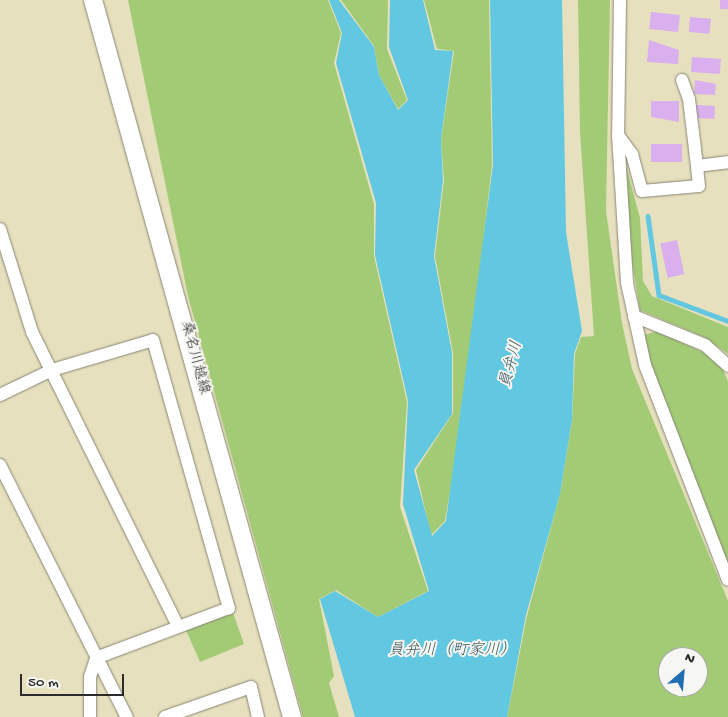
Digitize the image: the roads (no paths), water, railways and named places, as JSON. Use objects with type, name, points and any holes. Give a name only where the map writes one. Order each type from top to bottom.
[{"type":"main road","name":"桑名川越線","points":[[93,0],[292,717]]},
{"type":"street","points":[[620,0],[618,135],[627,283],[645,365],[728,580]]},
{"type":"street","points":[[618,135],[632,154],[642,191],[700,186],[689,100],[682,80]]},
{"type":"street","points":[[697,166],[728,162]]},
{"type":"street","points":[[0,229],[32,332],[178,626]]},
{"type":"street","points":[[634,316],[705,345],[728,366]]},
{"type":"street","points":[[0,395],[52,370],[152,340],[229,608],[96,658]]},
{"type":"street","points":[[0,465],[127,717]]},
{"type":"street","points":[[90,717],[90,677],[96,658]]},
{"type":"street","points":[[165,717],[250,687],[258,717]]},
{"type":"water","name":"員弁川（町家川）","points":[[329,0],[339,0],[374,47],[379,75],[398,110],[408,100],[389,47],[390,0],[423,0],[435,50],[453,51],[441,139],[443,180],[434,256],[452,353],[452,414],[414,470],[432,536],[446,521],[493,165],[490,0],[562,0],[566,232],[582,331],[574,354],[572,420],[560,494],[526,615],[507,717],[355,717],[320,599],[335,591],[378,617],[429,591],[403,504],[408,401],[375,255],[376,203],[336,63],[342,33]]},
{"type":"waterway","points":[[648,216],[659,295],[728,321]]},
{"type":"water label","name":"員弁川","points":[[513,365]]}]
